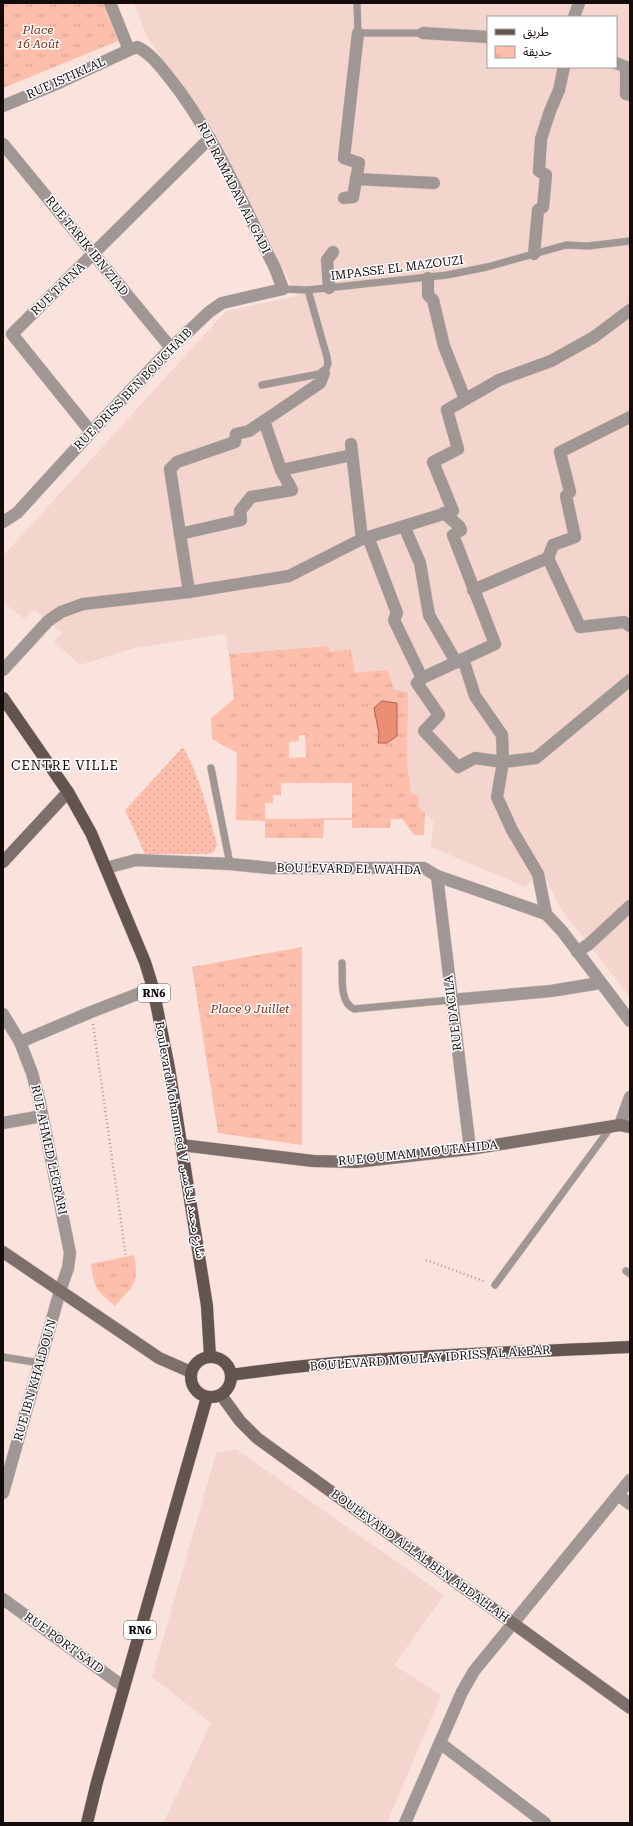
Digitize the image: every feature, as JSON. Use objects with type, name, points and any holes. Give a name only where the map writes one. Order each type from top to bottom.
[{"type":"main road","name":"Boulevard Mohammed V شارع محمد الخامس","points":[[3,698],[68,792],[91,833],[145,962],[153,988],[169,1068],[207,1306],[210,1357]]},
{"type":"main road","name":"BOULEVARD MOULAY IDRISS AL AKBAR","points":[[231,1375],[274,1369],[390,1359],[630,1347]]},
{"type":"main road","points":[[210,1357],[222,1360],[228,1367],[231,1375],[228,1386],[221,1394],[214,1397],[207,1397],[200,1394],[194,1389],[191,1382],[191,1372],[198,1361],[210,1357]]},
{"type":"main road","name":"RN6","points":[[87,1823],[97,1782],[207,1397]]},
{"type":"street","points":[[110,3],[129,50]]},
{"type":"street","points":[[574,16],[579,3]]},
{"type":"street","points":[[344,198],[353,197],[359,163],[344,158],[358,33]]},
{"type":"street","points":[[423,33],[487,37]]},
{"type":"street","name":"RUE RAMADAN AL GADI","points":[[129,50],[137,48],[145,51],[159,66],[177,88],[210,138],[275,268],[283,289]]},
{"type":"street","name":"RUE ISTIKLAL","points":[[3,106],[56,84],[129,50]]},
{"type":"street","points":[[617,63],[626,67],[626,94],[630,95]]},
{"type":"street","points":[[534,254],[538,210],[543,207],[546,175],[539,171],[541,139],[550,111],[559,90],[564,68]]},
{"type":"street","name":"RUE TAFNA","points":[[91,432],[12,334],[210,138]]},
{"type":"street","name":"RUE TARIK IBN ZIAD","points":[[3,144],[171,348]]},
{"type":"street","points":[[356,179],[434,183]]},
{"type":"street","points":[[329,288],[327,260],[333,252]]},
{"type":"street","points":[[428,278],[428,295],[433,300],[444,346],[465,399]]},
{"type":"street","name":"RUE DRISS BEN BOUCHAIB","points":[[3,522],[17,513],[91,432],[171,348],[208,312],[222,303],[283,289]]},
{"type":"street","points":[[3,670],[48,622],[61,612],[83,604],[189,592],[289,576],[365,538],[452,511],[433,462],[458,449],[447,410],[499,380],[551,361],[594,337],[630,310]]},
{"type":"street","points":[[189,592],[170,469],[176,462],[235,442],[236,434],[249,431],[320,383],[324,373]]},
{"type":"street","points":[[630,417],[560,452],[570,492],[566,496],[575,537],[553,545],[548,558],[580,628],[624,622],[630,626]]},
{"type":"street","points":[[180,534],[241,520],[240,511],[251,497],[292,490],[281,470],[264,421]]},
{"type":"street","points":[[281,470],[352,449],[365,538],[397,613],[394,620],[422,678]]},
{"type":"street","points":[[444,514],[459,526],[461,530],[453,535],[495,644],[422,678],[417,683],[439,715],[424,731],[458,767],[475,758],[503,762],[536,758],[630,680]]},
{"type":"street","points":[[404,526],[420,563],[429,615],[460,660],[475,696],[502,735],[503,762],[497,797],[512,830],[538,874],[546,914],[630,1021]]},
{"type":"street","points":[[473,590],[548,558]]},
{"type":"street","points":[[3,862],[68,792]]},
{"type":"street","name":"BOULEVARD EL WAHDA","points":[[106,868],[136,860],[230,864],[270,868],[424,868],[437,876],[546,914]]},
{"type":"street","name":"RUE D'ACILA","points":[[437,876],[470,1149]]},
{"type":"street","points":[[577,952],[589,944],[630,906]]},
{"type":"street","points":[[451,1000],[551,991],[600,983]]},
{"type":"street","points":[[20,1042],[153,988]]},
{"type":"street","name":"RUE AHMED LEGRARI","points":[[3,1014],[20,1042],[32,1073],[42,1116],[70,1253],[68,1268],[60,1291]]},
{"type":"street","points":[[620,1126],[630,1097]]},
{"type":"street","points":[[3,1123],[42,1116]]},
{"type":"street","name":"RUE OUMAM MOUTAHIDA","points":[[181,1145],[336,1162],[356,1162],[470,1149],[620,1126]]},
{"type":"street","points":[[3,1252],[158,1358],[191,1372]]},
{"type":"street","name":"RUE IBN KHALDOUN","points":[[3,1493],[7,1460],[40,1363],[60,1291]]},
{"type":"street","name":"BOULEVARD ALLAL BEN ABDALLAH","points":[[221,1394],[240,1421],[257,1438],[630,1708]]},
{"type":"street","points":[[405,1823],[462,1692],[472,1675],[512,1623],[630,1480]]},
{"type":"street","points":[[618,1495],[630,1504]]},
{"type":"street","name":"RUE PORT SAID","points":[[3,1599],[124,1687]]},
{"type":"street","points":[[440,1743],[545,1823]]},
{"type":"lane","points":[[357,3],[358,33],[423,33]]},
{"type":"lane","name":"IMPASSE EL MAZOUZI","points":[[283,289],[308,290],[428,278],[480,268],[566,245],[588,246],[630,241]]},
{"type":"lane","points":[[262,385],[324,373],[328,364],[328,357],[308,290]]},
{"type":"lane","points":[[211,768],[230,864]]},
{"type":"lane","points":[[342,963],[344,1000],[354,1009],[451,1000]]},
{"type":"lane","points":[[495,1285],[620,1126]]},
{"type":"lane","points":[[3,1357],[40,1363]]},
{"type":"path","points":[[91,1012],[126,1257]]},
{"type":"path","points":[[426,1260],[495,1285]]},
{"type":"shaded area","points":[[134,3],[630,3],[630,997],[561,909],[542,871],[525,887],[431,847],[433,821],[418,806],[419,796],[411,793],[407,761],[394,690],[355,673],[330,652],[328,646],[229,654],[225,634],[135,648],[80,665],[54,642],[62,633],[34,609],[24,619],[3,602],[3,556],[226,311],[297,296],[215,132],[147,37]]},
{"type":"shaded area","points":[[382,701],[397,703],[397,736],[387,743],[378,743],[379,734],[374,708]]},
{"type":"shaded area","points":[[236,1449],[444,1595],[394,1665],[441,1695],[387,1823],[163,1823],[211,1723],[152,1677],[216,1453]]},
{"type":"green space","name":"Place 16 Août","points":[[3,3],[103,3],[118,41],[3,88]]},
{"type":"green space","points":[[328,646],[330,652],[351,649],[355,673],[388,670],[394,690],[408,692],[407,761],[411,793],[419,796],[418,806],[425,813],[424,835],[414,835],[402,819],[391,819],[390,828],[352,828],[352,820],[324,820],[323,838],[265,838],[265,821],[236,820],[237,753],[212,739],[211,718],[234,699],[229,654]],"holes":[[[299,735],[305,735],[306,757],[289,758],[289,742],[299,741]],[[281,783],[352,783],[352,818],[265,819],[265,803],[273,803],[273,795],[281,795]]]},
{"type":"green space","points":[[183,747],[199,782],[217,845],[213,853],[207,854],[145,854],[125,810]]},
{"type":"green space","name":"Place 9 Juillet","points":[[302,947],[302,1145],[218,1133],[192,967]]},
{"type":"green space","points":[[134,1255],[136,1273],[134,1284],[115,1306],[103,1296],[97,1288],[91,1264]]},
{"type":"district","name":"CENTRE VILLE","points":[[65,765]]}]
